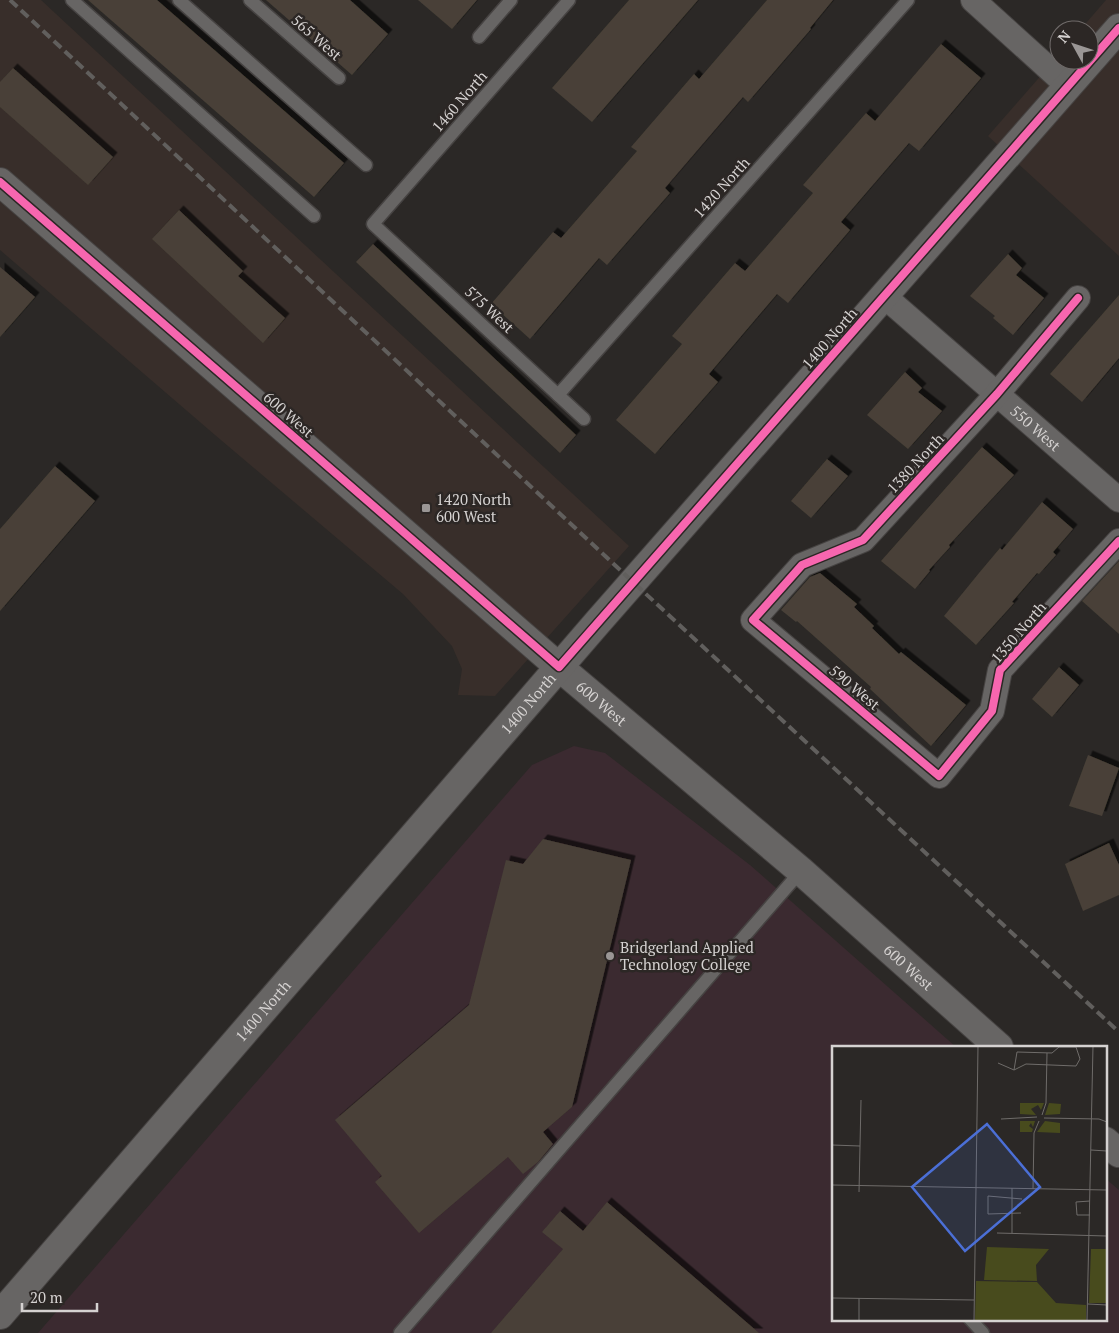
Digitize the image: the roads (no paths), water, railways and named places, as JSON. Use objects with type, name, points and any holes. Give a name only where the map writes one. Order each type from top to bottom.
[{"type":"main road","name":"1400 North","points":[[0,1316],[560,667],[1118,30]]},
{"type":"main road","name":"600 West","points":[[0,182],[560,667],[801,871],[998,1046]]},
{"type":"main road","points":[[1106,1142],[1119,1153]]},
{"type":"street","points":[[973,0],[1068,86]]},
{"type":"street","name":"550 West","points":[[884,296],[1119,500]]},
{"type":"street","name":"1380 North","points":[[753,620],[802,565],[863,540],[997,394],[1078,298]]},
{"type":"street","name":"1350 North","points":[[939,776],[992,711],[1000,670],[1119,542]]},
{"type":"street","name":"590 West","points":[[753,620],[939,776]]},
{"type":"lane","points":[[72,0],[314,216]]},
{"type":"lane","points":[[179,0],[366,165]]},
{"type":"lane","name":"565 West","points":[[250,0],[339,78]]},
{"type":"lane","points":[[479,37],[511,0]]},
{"type":"lane","name":"1460 North","points":[[373,224],[569,0]]},
{"type":"lane","name":"1420 North","points":[[558,395],[908,0]]},
{"type":"lane","name":"575 West","points":[[373,224],[584,419]]},
{"type":"lane","points":[[400,1333],[801,871]]},
{"type":"lane","points":[[971,1320],[983,1333]]},
{"type":"railway","points":[[10,0],[633,582],[1119,1032]]},
{"type":"place","name":"1420 North 600 West","points":[[426,508]]},
{"type":"place","name":"Bridgerland Applied Technology College","points":[[610,956]]}]
